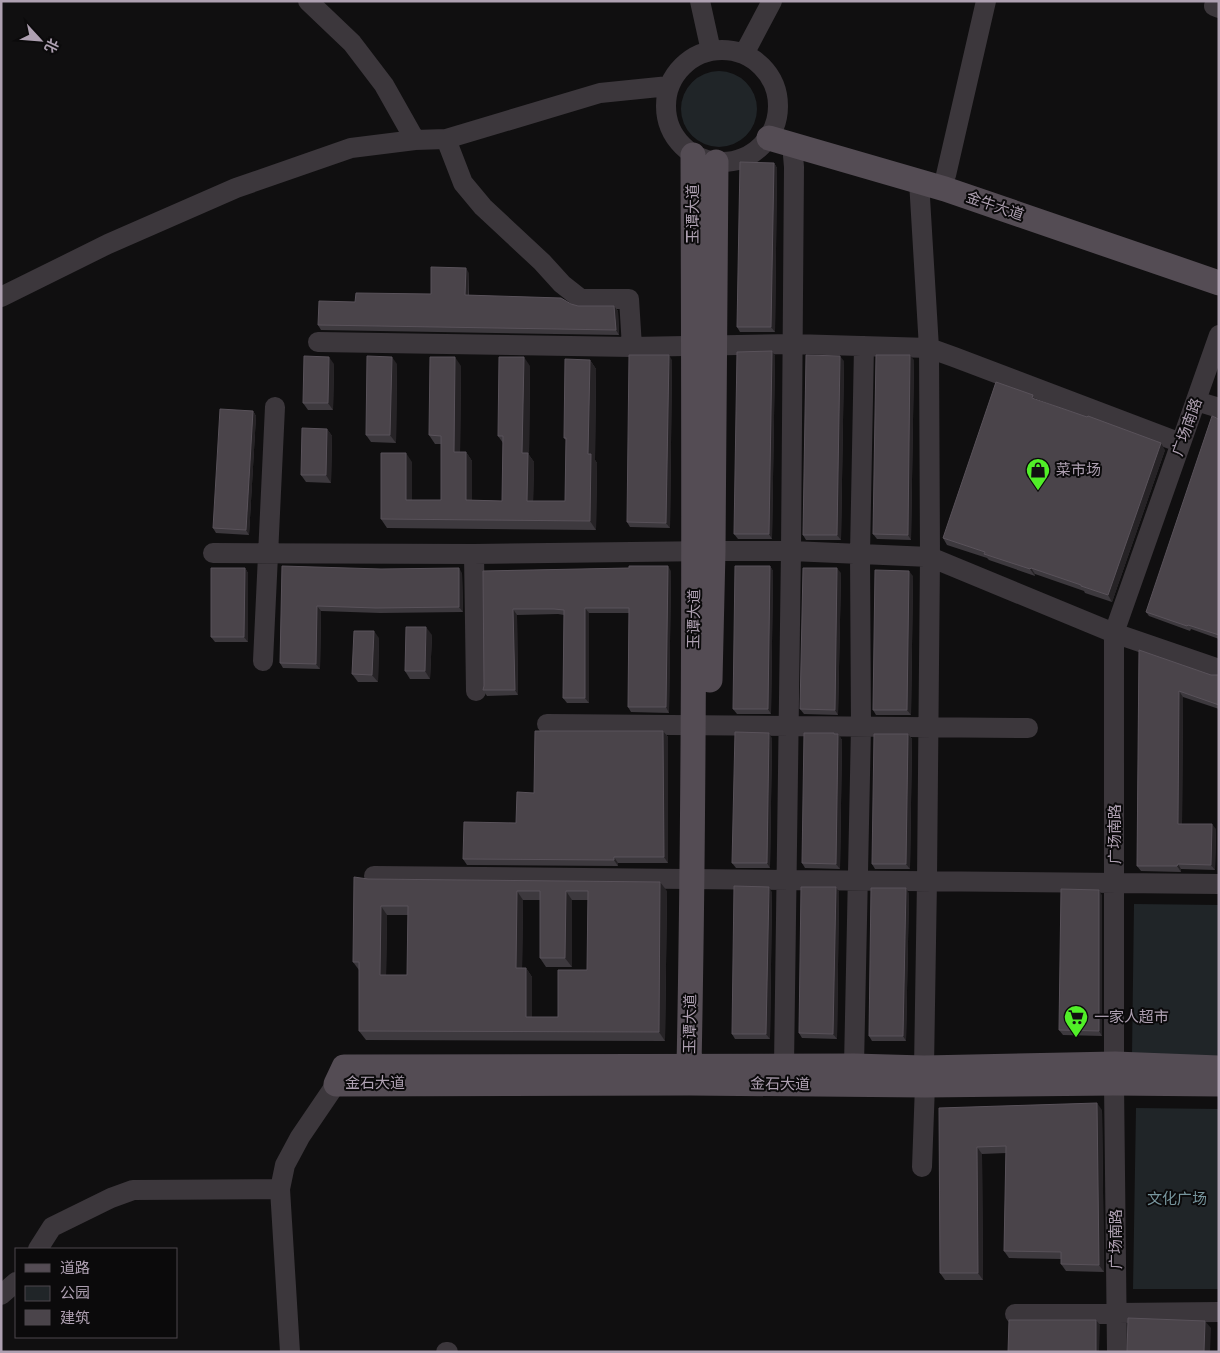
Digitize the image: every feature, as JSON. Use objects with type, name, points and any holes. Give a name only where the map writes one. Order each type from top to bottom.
[{"type":"main road","name":"金牛大道","points":[[779,136],[946,175],[1219,271]]},
{"type":"main road","name":"金牛大道","points":[[779,136],[919,180],[1219,283]]},
{"type":"main road","name":"玉谭大道","points":[[692,155],[704,346],[704,551],[698,1075]]},
{"type":"main road","name":"玉谭大道","points":[[704,346],[716,162]]},
{"type":"main road","name":"金石大道","points":[[698,1075],[784,1066],[854,1066],[925,1077]]},
{"type":"main road","name":"金石大道","points":[[336,1084],[344,1067],[698,1075],[925,1077],[1115,1073],[1219,1068]]},
{"type":"main road","name":"金石大道","points":[[1115,1073],[1219,1084]]},
{"type":"street","points":[[308,1],[352,43],[384,85],[414,140]]},
{"type":"street","points":[[700,1],[711,51]]},
{"type":"street","points":[[744,54],[772,1]]},
{"type":"street","points":[[946,175],[986,1]]},
{"type":"street","points":[[1216,1],[1214,6],[1219,8]]},
{"type":"street","points":[[779,136],[742,159],[729,162],[704,160],[692,155],[670,130],[666,108],[669,86],[682,67],[700,54],[728,50],[744,54],[753,59],[772,81],[778,99],[779,136],[794,167],[788,879],[784,1066]]},
{"type":"street","points":[[1,297],[108,244],[236,188],[351,148],[414,140],[446,139],[600,92],[669,86]]},
{"type":"street","points":[[446,139],[463,183],[483,207],[542,262],[562,284],[581,299],[629,299],[632,347]]},
{"type":"street","points":[[919,180],[928,348],[930,557],[928,880],[922,1167]]},
{"type":"street","name":"广场南路","points":[[1117,1352],[1114,633],[1219,335]]},
{"type":"street","points":[[318,342],[632,347],[793,344],[928,348],[1181,443]]},
{"type":"street","points":[[854,1066],[859,880],[861,727],[860,554],[864,346]]},
{"type":"street","points":[[1196,401],[1219,408]]},
{"type":"street","points":[[263,661],[275,407]]},
{"type":"street","points":[[214,553],[474,554],[704,551],[930,557],[1114,633],[1219,669]]},
{"type":"street","points":[[474,554],[476,691]]},
{"type":"street","points":[[547,724],[1028,728]]},
{"type":"street","points":[[374,876],[1219,884]]},
{"type":"street","points":[[290,1352],[280,1188],[285,1165],[300,1138],[336,1084]]},
{"type":"street","points":[[39,1248],[52,1226],[110,1198],[133,1190],[280,1188]]},
{"type":"street","points":[[1,1295],[15,1283]]},
{"type":"street","points":[[1015,1314],[1219,1312]]},
{"type":"green space","points":[[712,71],[726,71],[740,77],[751,88],[757,102],[754,124],[746,136],[726,147],[712,147],[698,141],[687,130],[681,116],[681,102],[687,88],[698,77]]},
{"type":"green space","points":[[1134,904],[1219,905],[1219,1056],[1132,1055]]},
{"type":"green space","name":"文化广场","points":[[1136,1108],[1219,1109],[1219,1289],[1133,1289]]},
{"type":"building","points":[[740,162],[774,163],[771,327],[737,327]]},
{"type":"building","points":[[431,267],[466,268],[465,295],[561,298],[578,306],[614,306],[616,330],[318,325],[319,301],[355,302],[356,293],[431,294]]},
{"type":"building","points":[[772,351],[769,534],[734,534],[737,352]]},
{"type":"building","points":[[629,355],[669,355],[666,523],[627,522]]},
{"type":"building","points":[[806,355],[840,356],[837,535],[803,535]]},
{"type":"building","points":[[876,355],[910,355],[908,535],[873,534]]},
{"type":"building","points":[[304,356],[329,357],[328,403],[303,403]]},
{"type":"building","points":[[367,356],[392,357],[390,435],[366,435]]},
{"type":"building","points":[[430,357],[455,357],[454,452],[466,452],[466,500],[502,501],[503,436],[498,436],[499,357],[524,357],[522,453],[528,453],[527,501],[565,501],[565,359],[590,360],[588,454],[591,454],[590,521],[381,519],[381,453],[406,453],[406,500],[441,500],[441,436],[429,435]]},
{"type":"building","points":[[996,382],[1033,395],[1032,398],[1161,443],[1108,595],[984,554],[985,552],[943,538]]},
{"type":"building","points":[[220,409],[253,411],[246,530],[213,528]]},
{"type":"building","points":[[1212,416],[1219,419],[1219,635],[1146,612]]},
{"type":"building","points":[[302,428],[327,429],[326,475],[301,475]]},
{"type":"building","points":[[282,566],[381,569],[459,568],[459,607],[376,608],[317,606],[316,664],[280,663]]},
{"type":"building","points":[[629,566],[668,566],[666,707],[628,707],[629,608],[585,608],[585,698],[563,698],[564,610],[554,609],[513,609],[515,690],[483,690],[483,571],[629,568]]},
{"type":"building","points":[[735,566],[770,566],[768,709],[733,709]]},
{"type":"building","points":[[211,568],[245,568],[244,637],[211,637]]},
{"type":"building","points":[[803,568],[837,568],[835,710],[800,709]]},
{"type":"building","points":[[875,570],[909,571],[907,710],[873,710]]},
{"type":"building","points":[[406,627],[426,627],[425,671],[405,671]]},
{"type":"building","points":[[354,631],[374,631],[372,675],[352,674]]},
{"type":"building","points":[[1139,650],[1211,675],[1219,675],[1219,705],[1179,691],[1178,824],[1212,824],[1211,865],[1137,866]]},
{"type":"building","points":[[535,731],[663,731],[664,857],[614,857],[614,860],[463,859],[464,822],[516,823],[517,792],[534,793]]},
{"type":"building","points":[[735,732],[769,733],[767,863],[732,863]]},
{"type":"building","points":[[804,733],[838,734],[836,864],[802,863]]},
{"type":"building","points":[[874,734],[908,734],[906,864],[872,864]]},
{"type":"building","points":[[354,877],[368,879],[660,882],[659,1032],[359,1031],[359,962],[353,962]],"holes":[[[517,891],[540,891],[540,958],[565,958],[566,891],[588,891],[587,970],[558,970],[558,1017],[526,1017],[526,968],[516,968]],[[381,906],[408,906],[407,975],[380,975]]]},
{"type":"building","points":[[734,886],[769,887],[766,1034],[732,1034]]},
{"type":"building","points":[[801,887],[836,887],[833,1034],[799,1033]]},
{"type":"building","points":[[871,888],[906,888],[903,1036],[869,1036]]},
{"type":"building","points":[[1061,889],[1099,890],[1099,1031],[1059,1030]]},
{"type":"building","points":[[1097,1103],[1099,1265],[1061,1264],[1061,1252],[1004,1251],[1006,1146],[977,1147],[978,1273],[940,1273],[939,1108]]},
{"type":"building","points":[[1128,1318],[1205,1321],[1204,1352],[1127,1352]]},
{"type":"building","points":[[1009,1320],[1096,1320],[1096,1352],[1008,1352]]},
{"type":"place","name":"菜市场","points":[[1038,491]]},
{"type":"place","name":"一家人超市","points":[[1076,1038]]}]
